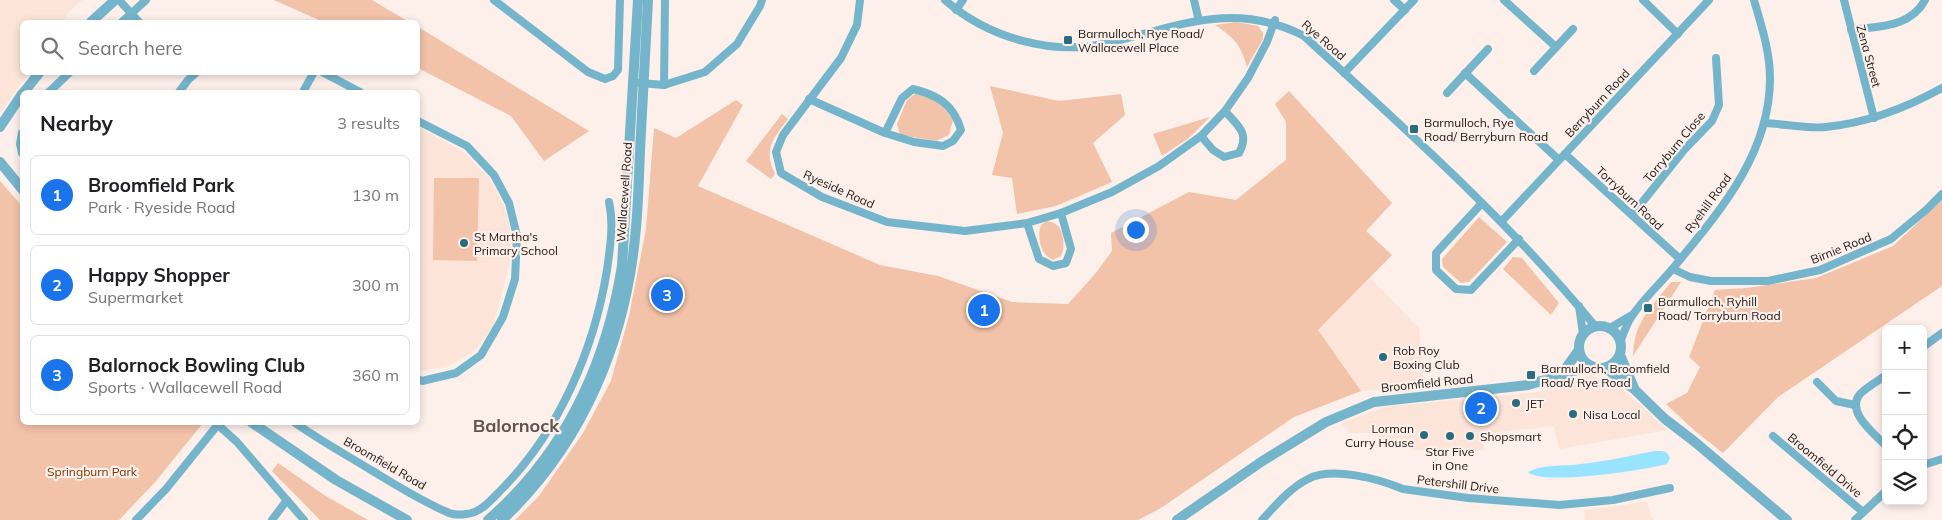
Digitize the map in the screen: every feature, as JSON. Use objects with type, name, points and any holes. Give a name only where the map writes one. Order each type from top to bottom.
[{"type":"street","points":[[93,20],[114,0]]},
{"type":"street","points":[[119,0],[136,20]]},
{"type":"street","points":[[124,20],[146,0]]},
{"type":"street","points":[[494,0],[588,72],[605,80],[613,76],[618,70],[620,0]]},
{"type":"street","name":"Wallacewell Road","points":[[502,520],[541,480],[562,451],[582,417],[596,379],[609,330],[622,266],[638,0]]},
{"type":"street","name":"Wallacewell Road","points":[[488,520],[506,504],[547,456],[596,379],[616,340],[625,302],[635,238],[648,0]]},
{"type":"street","points":[[664,85],[666,0]]},
{"type":"street","points":[[633,82],[664,85],[705,72],[737,44],[762,0]]},
{"type":"street","name":"Ryeside Road","points":[[860,0],[857,25],[841,58],[783,136],[776,152],[781,173],[800,186],[822,197],[887,222],[965,231],[1027,223],[1061,213],[1112,192],[1159,166],[1201,136],[1225,110],[1248,78],[1267,42],[1275,20]]},
{"type":"street","name":"Rye Road","points":[[945,0],[956,10],[990,30],[1048,46],[1068,47],[1108,43],[1221,12],[1241,12],[1275,20],[1291,27],[1304,36],[1502,221],[1595,326]]},
{"type":"street","points":[[956,10],[963,0]]},
{"type":"street","points":[[1194,0],[1198,17]]},
{"type":"street","points":[[1394,0],[1404,10]]},
{"type":"street","points":[[1344,73],[1414,0]]},
{"type":"street","points":[[1504,0],[1556,47]]},
{"type":"street","points":[[1643,0],[1678,34]]},
{"type":"street","name":"Berryburn Road","points":[[1502,221],[1709,0]]},
{"type":"street","name":"Ryehill Road","points":[[1621,340],[1632,316],[1673,269],[1732,195],[1750,161],[1765,123],[1770,78],[1766,39],[1754,0]]},
{"type":"street","name":"Zena Street","points":[[1844,0],[1850,30],[1874,118]]},
{"type":"street","points":[[1850,30],[1898,24],[1912,16],[1925,0]]},
{"type":"street","points":[[1534,71],[1574,29]]},
{"type":"street","points":[[1446,93],[1488,49]]},
{"type":"street","name":"Torryburn Close","points":[[1632,215],[1684,150],[1712,121],[1719,105],[1716,58]]},
{"type":"street","points":[[1465,73],[1559,160]]},
{"type":"street","points":[[25,90],[38,75]]},
{"type":"street","points":[[51,90],[67,75]]},
{"type":"street","points":[[184,75],[188,80]]},
{"type":"street","points":[[180,90],[194,75]]},
{"type":"street","points":[[304,90],[312,75]]},
{"type":"street","points":[[328,75],[356,90]]},
{"type":"street","points":[[1765,123],[1825,128],[1874,118],[1920,100],[1942,88]]},
{"type":"street","points":[[809,99],[885,133],[914,142],[942,146],[952,141],[961,130],[957,117],[947,104],[926,92],[913,89],[902,98],[885,133]]},
{"type":"street","points":[[0,127],[20,97]]},
{"type":"street","points":[[1201,136],[1213,150],[1224,158],[1238,154],[1244,143],[1242,131],[1225,110]]},
{"type":"street","points":[[420,123],[467,146],[494,175],[509,202],[517,236],[515,279],[503,317],[481,355],[456,373],[420,380]]},
{"type":"street","name":"Torryburn Road","points":[[1565,154],[1680,259]]},
{"type":"street","points":[[0,162],[20,187]]},
{"type":"street","name":"Birnie Road","points":[[1673,269],[1690,277],[1712,280],[1768,280],[1820,270],[1891,239],[1942,194]]},
{"type":"street","name":"Wallacewell Road","points":[[468,514],[482,509],[517,474],[549,428],[578,373],[590,342],[603,294],[610,251],[611,214],[608,202]]},
{"type":"street","points":[[1482,202],[1436,253],[1436,270],[1456,289],[1471,290],[1519,239]]},
{"type":"street","points":[[1027,223],[1039,259],[1052,266],[1066,263],[1071,249],[1061,213]]},
{"type":"street","points":[[1579,306],[1583,334]]},
{"type":"street","name":"Ryehill Road","points":[[1610,328],[1632,316]]},
{"type":"street","points":[[1634,389],[1620,355],[1621,340],[1616,332],[1610,328],[1595,326],[1583,334],[1579,342],[1579,350],[1584,361],[1591,366],[1605,368],[1634,389],[1665,419],[1787,520]]},
{"type":"street","points":[[1927,344],[1942,333]]},
{"type":"street","points":[[1561,375],[1579,350]]},
{"type":"street","points":[[1605,368],[1614,363],[1620,355]]},
{"type":"street","name":"Broomfield Road","points":[[1177,520],[1261,462],[1326,422],[1374,402],[1528,386],[1591,366]]},
{"type":"street","points":[[578,373],[596,379]]},
{"type":"street","points":[[1882,378],[1859,395],[1855,405],[1858,416],[1882,442]]},
{"type":"street","points":[[1817,382],[1836,401],[1855,405]]},
{"type":"street","points":[[136,520],[166,489],[218,425]]},
{"type":"street","points":[[220,425],[304,520]]},
{"type":"street","points":[[255,425],[336,480],[407,520]]},
{"type":"street","name":"Broomfield Road","points":[[299,425],[404,490],[442,510],[450,514],[468,514]]},
{"type":"street","name":"Broomfield Drive","points":[[1773,436],[1863,512]]},
{"type":"street","points":[[1927,464],[1942,459]]},
{"type":"street","name":"Petershill Drive","points":[[1262,520],[1291,490],[1310,478],[1337,473],[1393,485],[1403,489],[1468,498],[1560,505],[1613,500],[1670,488]]},
{"type":"street","points":[[1855,520],[1882,495]]},
{"type":"street","points":[[272,520],[287,500]]},
{"type":"shaded area","points":[[0,0],[82,0],[63,20],[20,20],[20,75],[27,75],[0,113]]},
{"type":"shaded area","name":"St Martha's Primary School","points":[[420,128],[464,152],[489,178],[503,204],[510,227],[511,259],[493,326],[475,350],[450,365],[420,370]]},
{"type":"shaded area","points":[[1370,278],[1419,328],[1424,385],[1361,391],[1318,330]]},
{"type":"shaded area","points":[[1591,375],[1619,386],[1668,430],[1559,449],[1554,426],[1482,434],[1484,450],[1463,454],[1411,449],[1370,433],[1349,433],[1341,423],[1385,407],[1540,392]]},
{"type":"shaded area","points":[[1647,502],[1651,517],[1654,520],[1585,520],[1584,510]]},
{"type":"green space","points":[[274,0],[372,0],[406,20],[319,20]]},
{"type":"green space","points":[[1236,22],[1258,26],[1263,33],[1263,39],[1247,67],[1240,47],[1228,34],[1215,25]]},
{"type":"green space","points":[[420,28],[589,131],[544,161],[511,116],[420,69]]},
{"type":"green space","points":[[990,86],[1059,101],[1121,94],[1125,115],[1093,143],[1112,182],[1056,206],[1017,214],[1012,178],[992,175],[1003,133]]},
{"type":"green space","points":[[1289,91],[1392,203],[1366,231],[1392,255],[1318,330],[1361,391],[1294,417],[1161,508],[1138,520],[515,520],[539,496],[583,433],[611,381],[629,316],[646,229],[654,128],[676,138],[736,100],[743,105],[698,186],[880,265],[938,276],[1012,302],[1068,304],[1096,273],[1112,251],[1111,233],[1189,192],[1236,200],[1286,160],[1286,122],[1275,104]]},
{"type":"green space","points":[[915,94],[932,99],[946,111],[953,120],[949,135],[936,141],[900,135],[897,124],[907,100]]},
{"type":"green space","points":[[782,114],[788,119],[771,145],[770,158],[775,174],[771,179],[746,161]]},
{"type":"green space","points":[[1210,117],[1189,138],[1162,156],[1153,134]]},
{"type":"green space","points":[[434,178],[479,178],[477,261],[433,260]]},
{"type":"green space","name":"Springburn Park","points":[[0,181],[20,204],[20,425],[201,425],[156,481],[119,520],[0,520]]},
{"type":"green space","points":[[1942,200],[1942,286],[1778,397],[1723,453],[1695,431],[1666,404],[1687,393],[1700,367],[1689,357],[1715,290],[1746,288],[1816,278],[1893,246]]},
{"type":"green space","points":[[1479,217],[1507,242],[1469,282],[1461,283],[1443,267],[1442,259]]},
{"type":"green space","points":[[1047,221],[1058,226],[1063,237],[1061,256],[1053,260],[1042,250],[1039,235],[1041,225]]},
{"type":"green space","points":[[1513,257],[1522,258],[1559,303],[1551,315],[1503,269]]},
{"type":"green space","points":[[1671,282],[1681,282],[1633,356],[1634,344],[1640,324]]},
{"type":"green space","points":[[278,463],[324,495],[368,520],[320,520],[272,471]]},
{"type":"water","points":[[1654,451],[1667,454],[1670,458],[1667,464],[1595,476],[1553,478],[1537,476],[1528,472],[1544,467],[1573,465]]},
{"type":"place","name":"Barmulloch, Rye Road/ Wallacewell Place","points":[[1068,40]]},
{"type":"place","name":"Barmulloch, Rye Road/ Berryburn Road","points":[[1414,129]]},
{"type":"place","name":"St Martha's Primary School","points":[[464,243]]},
{"type":"place","name":"Balornock Bowling Club","points":[[667,295]]},
{"type":"place","name":"Barmulloch, Ryhill Road/ Torryburn Road","points":[[1648,308]]},
{"type":"place","name":"Broomfield Park","points":[[984,310]]},
{"type":"place","name":"Rob Roy Boxing Club","points":[[1383,357]]},
{"type":"place","name":"Barmulloch, Broomfield Road/ Rye Road","points":[[1531,375]]},
{"type":"place","name":"JET","points":[[1516,403]]},
{"type":"place","name":"Happy Shopper","points":[[1481,408]]},
{"type":"place","name":"Nisa Local","points":[[1573,414]]},
{"type":"place","name":"Lorman Curry House","points":[[1424,435]]},
{"type":"place","name":"Star Five in One","points":[[1450,436]]},
{"type":"place","name":"Shopsmart","points":[[1470,436]]},
{"type":"district","name":"Balornock","points":[[516,425]]}]
